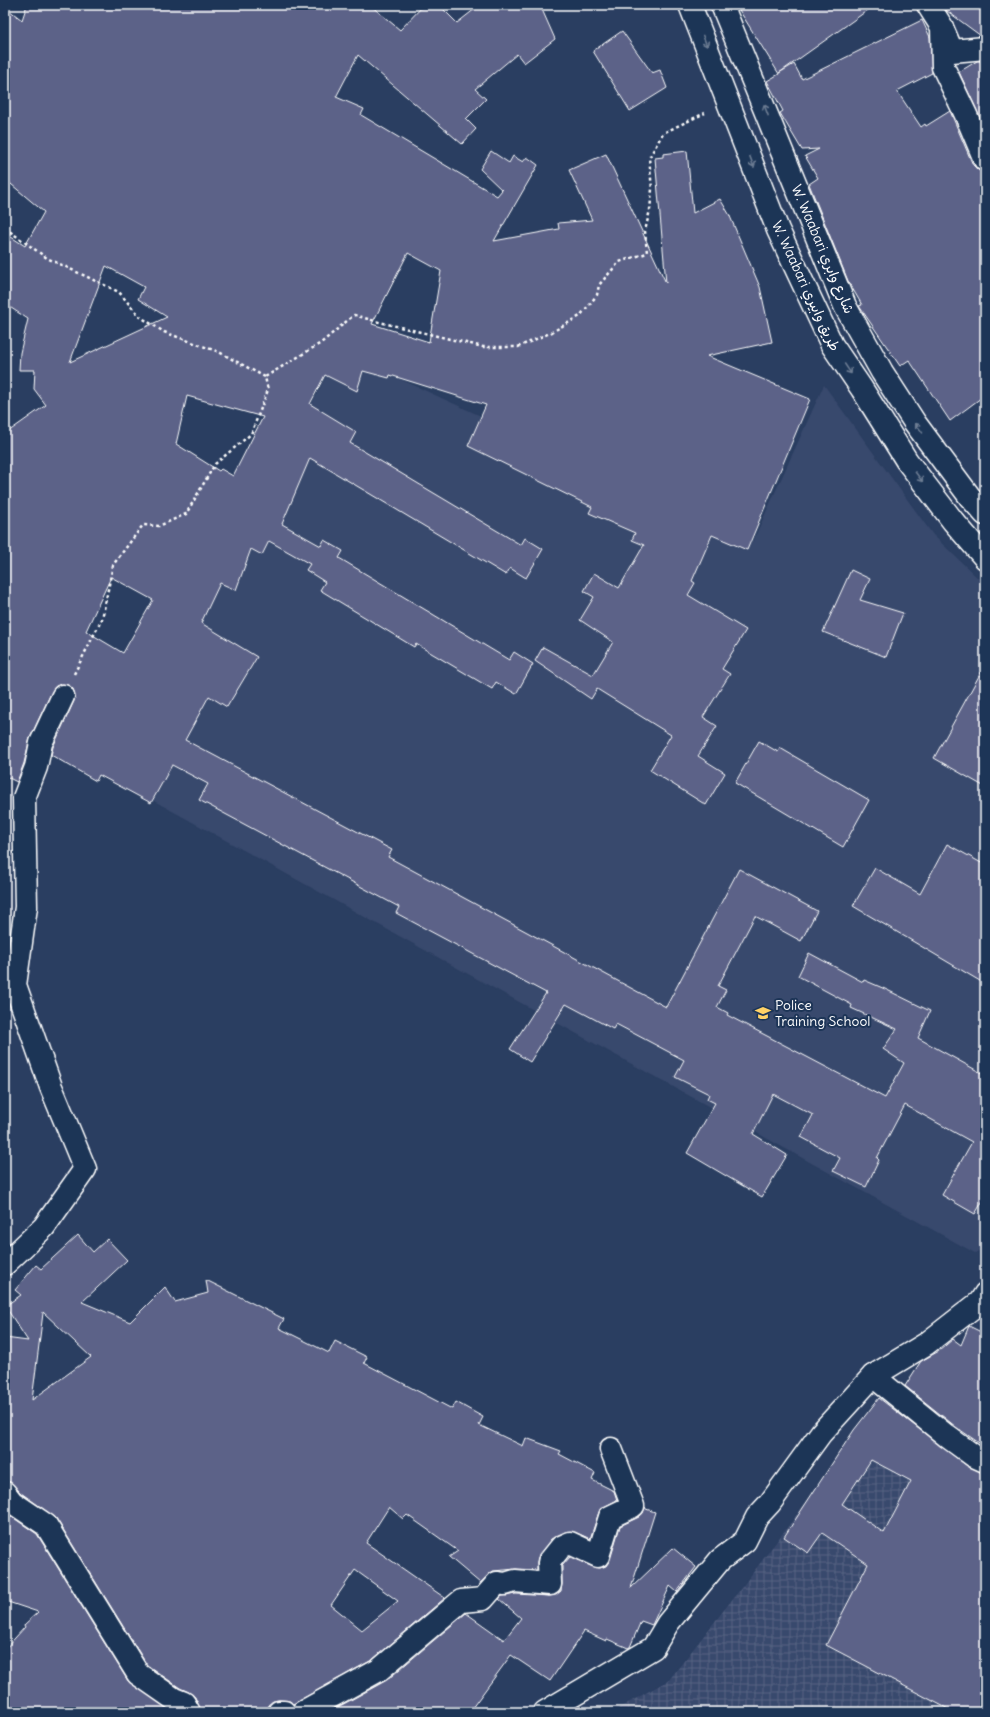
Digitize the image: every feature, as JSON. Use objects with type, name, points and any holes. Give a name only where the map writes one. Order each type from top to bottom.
[{"type":"street","name":"W. Waabari طريق وابيري","points":[[690,5],[778,230],[832,345],[907,461],[953,521],[985,558]]},
{"type":"street","name":"W. Waabari شارع وابري","points":[[722,5],[844,306],[882,372],[915,423],[970,497],[985,514]]},
{"type":"street","points":[[928,5],[942,27],[952,51],[985,48]]},
{"type":"street","points":[[942,27],[943,66],[985,160]]},
{"type":"street","points":[[5,1264],[44,1227],[85,1169],[51,1088],[15,985],[26,907],[24,798],[36,767],[41,743],[62,696]]},
{"type":"street","points":[[545,1712],[653,1648],[668,1623],[720,1560],[745,1541],[757,1517],[770,1503],[821,1433],[873,1376],[926,1344],[980,1302],[985,1294]]},
{"type":"street","points":[[873,1376],[948,1437],[974,1456],[985,1461]]},
{"type":"street","points":[[303,1712],[379,1670],[461,1601],[483,1599],[497,1583],[505,1584],[515,1581],[550,1584],[549,1562],[561,1547],[570,1543],[598,1556],[610,1517],[633,1506],[611,1449]]},
{"type":"street","points":[[5,1493],[12,1502],[46,1526],[138,1674],[174,1699],[184,1703],[189,1712]]},
{"type":"street","points":[[279,1712],[284,1712]]},
{"type":"path","points":[[265,377],[322,343],[354,315],[483,347],[518,347],[552,332],[580,316],[597,295],[599,285],[620,262],[647,253],[645,232],[650,210],[652,190],[649,158],[663,132],[728,101]]},
{"type":"path","points":[[5,228],[47,258],[119,292],[139,316],[164,332],[219,352],[265,377],[268,390],[251,434],[215,464],[186,514],[159,526],[143,524],[113,565],[102,619],[62,696]]},
{"type":"shaded area","name":"Police Training School","points":[[339,351],[753,541],[824,385],[933,535],[985,585],[985,1247],[975,1253],[116,780]]},
{"type":"shaded area","points":[[877,1409],[985,1473],[985,1712],[612,1712],[669,1680],[742,1587]]},
{"type":"building","points":[[27,5],[370,5],[400,30],[424,5],[439,5],[457,23],[480,5],[540,5],[555,39],[524,63],[517,54],[475,89],[486,99],[466,119],[476,129],[462,144],[358,55],[336,97],[364,109],[361,115],[497,196],[502,190],[480,169],[491,151],[509,163],[513,156],[523,162],[527,157],[538,165],[494,241],[559,229],[558,223],[592,220],[569,170],[606,154],[666,283],[655,158],[663,157],[663,154],[687,151],[693,213],[720,199],[729,214],[760,287],[772,342],[707,356],[810,399],[747,550],[712,535],[692,581],[695,583],[688,595],[746,630],[722,669],[730,674],[703,717],[717,726],[698,756],[725,773],[706,805],[650,770],[671,735],[597,689],[591,699],[535,661],[543,647],[593,675],[613,642],[580,620],[594,597],[584,591],[594,573],[619,588],[644,545],[632,540],[635,533],[589,513],[592,507],[468,446],[486,405],[390,375],[389,378],[363,371],[357,391],[325,375],[310,404],[356,432],[350,443],[521,545],[525,538],[543,549],[526,578],[510,568],[506,575],[310,458],[282,524],[321,546],[324,540],[343,551],[339,558],[509,660],[514,652],[533,664],[516,694],[496,682],[492,689],[416,644],[414,647],[320,590],[325,582],[306,570],[310,564],[269,541],[262,555],[251,549],[236,590],[220,583],[201,623],[257,657],[227,707],[209,696],[185,740],[392,850],[388,857],[666,1007],[739,869],[817,911],[801,941],[755,916],[718,986],[726,990],[717,1007],[728,1013],[727,1015],[885,1098],[904,1063],[883,1049],[897,1029],[851,1008],[852,1005],[798,976],[809,953],[863,982],[864,980],[885,989],[930,1011],[918,1038],[985,1075],[985,1197],[975,1214],[942,1195],[972,1142],[905,1105],[877,1158],[879,1160],[866,1187],[833,1171],[840,1158],[801,1137],[813,1115],[773,1094],[753,1134],[787,1155],[762,1197],[687,1153],[715,1103],[707,1099],[709,1094],[675,1077],[684,1060],[616,1024],[613,1029],[566,1004],[530,1062],[510,1049],[546,993],[396,913],[399,907],[199,800],[208,784],[172,765],[151,803],[99,775],[96,781],[51,755],[53,747],[74,701],[75,695],[73,689],[68,685],[62,684],[56,686],[52,691],[30,738],[24,763],[17,782],[5,776],[5,434],[46,405],[34,389],[35,370],[19,370],[20,353],[28,319],[5,304],[5,233],[25,246],[44,212],[5,179],[5,7],[22,20]],"holes":[[[408,253],[441,271],[429,342],[372,324]],[[106,266],[144,287],[138,299],[167,317],[70,362]],[[187,396],[263,417],[233,476],[221,469],[219,471],[176,444]],[[111,577],[153,600],[123,653],[86,631]]]},
{"type":"building","points":[[736,5],[875,5],[779,73],[794,64],[802,79],[922,20],[930,37],[932,73],[897,91],[921,127],[925,124],[926,126],[950,111],[973,165],[978,170],[985,172],[985,395],[950,421],[909,360],[900,366],[859,306],[862,305],[848,281],[809,184],[818,178],[805,156],[819,149],[802,150],[780,113],[783,111],[767,81],[779,74]]},
{"type":"building","points":[[943,5],[985,5],[985,36],[981,36],[947,11]]},
{"type":"building","points":[[622,31],[652,73],[660,70],[667,88],[630,111],[593,51]]},
{"type":"building","points":[[977,61],[985,61],[985,128],[959,72]]},
{"type":"building","points":[[851,570],[870,579],[860,600],[903,613],[886,657],[823,632]]},
{"type":"building","points":[[985,665],[985,787],[934,758]]},
{"type":"building","points":[[759,741],[778,752],[780,748],[869,800],[843,847],[735,783]]},
{"type":"building","points":[[947,844],[985,865],[985,984],[853,906],[875,868],[920,894]]},
{"type":"building","points":[[78,1235],[93,1252],[107,1239],[127,1260],[82,1302],[130,1322],[165,1287],[175,1302],[208,1293],[206,1280],[284,1319],[279,1328],[329,1353],[335,1341],[367,1357],[364,1363],[452,1409],[456,1402],[483,1417],[479,1425],[523,1446],[526,1438],[561,1451],[559,1454],[595,1473],[592,1480],[614,1491],[617,1500],[600,1509],[590,1539],[575,1532],[565,1532],[551,1539],[539,1554],[537,1570],[516,1569],[493,1571],[480,1583],[449,1557],[458,1551],[407,1515],[403,1519],[389,1507],[366,1543],[445,1598],[372,1660],[293,1704],[290,1701],[273,1701],[268,1705],[267,1712],[201,1712],[195,1697],[147,1665],[56,1518],[21,1493],[10,1482],[5,1481],[5,1338],[28,1341],[5,1306],[21,1295],[15,1290],[36,1265],[41,1269]],"holes":[[[43,1313],[91,1357],[32,1400]],[[355,1570],[398,1601],[362,1630],[331,1605]]]},
{"type":"building","points":[[969,1326],[985,1334],[985,1447],[956,1427],[905,1386],[921,1361],[939,1351],[953,1339],[961,1345]]},
{"type":"building","points":[[879,1398],[967,1466],[985,1473],[985,1712],[954,1712],[826,1645],[868,1564],[822,1533],[808,1553],[784,1537],[854,1430]],"holes":[[[871,1460],[911,1481],[884,1533],[842,1504]]]},
{"type":"building","points":[[645,1507],[646,1509],[655,1512],[631,1588],[673,1548],[696,1567],[677,1592],[670,1586],[652,1625],[641,1621],[630,1647],[628,1648],[607,1639],[606,1641],[584,1631],[550,1681],[511,1655],[469,1712],[382,1710],[384,1712],[329,1712],[387,1680],[466,1613],[504,1640],[521,1618],[499,1599],[502,1596],[516,1594],[556,1595],[561,1591],[562,1566],[570,1557],[593,1567],[600,1568],[606,1566],[610,1560],[620,1526],[639,1517],[643,1513]]},
{"type":"building","points":[[5,1512],[37,1534],[128,1681],[173,1712],[5,1712],[5,1649],[25,1627],[24,1625],[38,1612],[5,1601]]},
{"type":"place","name":"Police Training School","points":[[763,1013]]}]
